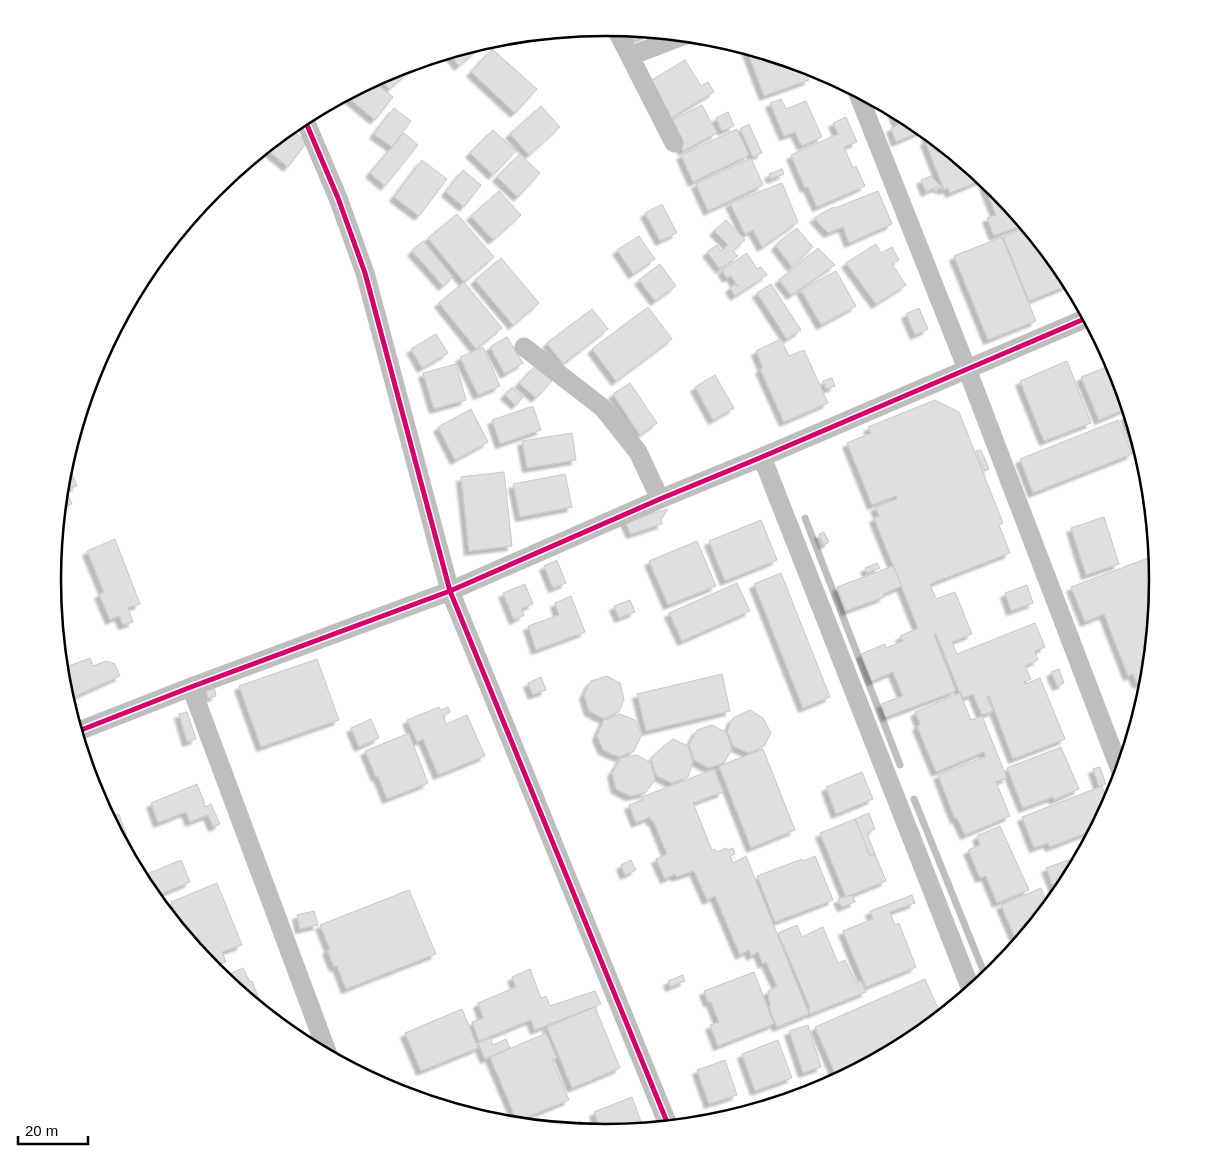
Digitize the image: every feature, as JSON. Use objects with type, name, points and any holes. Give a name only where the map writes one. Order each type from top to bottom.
[{"type":"street","points":[[620,36],[674,143]]},
{"type":"street","points":[[630,56],[671,40]]},
{"type":"street","points":[[860,100],[967,369],[1118,764]]},
{"type":"street","points":[[307,125],[338,198],[365,273],[450,591],[667,1121]]},
{"type":"street","points":[[82,729],[450,591],[660,499],[1083,320]]},
{"type":"street","points":[[524,347],[603,408],[638,452],[660,499]]},
{"type":"street","points":[[762,457],[969,985]]},
{"type":"street","points":[[191,687],[326,1047]]},
{"type":"building","points":[[492,49],[537,89],[515,113],[471,72]]},
{"type":"building","points":[[474,53],[459,66],[453,59]]},
{"type":"building","points":[[749,56],[807,75],[809,80],[764,96]]},
{"type":"building","points":[[685,60],[701,86],[708,82],[714,92],[669,119],[647,83]]},
{"type":"building","points":[[406,75],[389,89],[384,84]]},
{"type":"building","points":[[379,86],[393,97],[375,120],[350,100]]},
{"type":"building","points":[[781,99],[786,109],[806,101],[822,137],[802,146],[795,132],[784,136],[770,103]]},
{"type":"building","points":[[702,105],[717,133],[683,151],[668,122]]},
{"type":"building","points":[[541,106],[560,127],[529,155],[510,134]]},
{"type":"building","points":[[394,108],[411,121],[392,147],[374,134]]},
{"type":"building","points":[[728,112],[734,126],[722,131],[716,118]]},
{"type":"building","points":[[846,117],[857,142],[844,147],[853,168],[856,166],[865,186],[817,207],[808,187],[805,188],[791,155],[838,134],[833,123]]},
{"type":"building","points":[[896,121],[916,134],[896,142],[891,128],[898,125]]},
{"type":"building","points":[[749,124],[762,153],[753,157],[740,129]]},
{"type":"building","points":[[737,129],[749,155],[693,182],[681,155]]},
{"type":"building","points":[[493,130],[516,151],[493,175],[470,153]]},
{"type":"building","points":[[296,133],[307,142],[288,167],[270,152]]},
{"type":"building","points":[[404,133],[418,145],[385,186],[370,173]]},
{"type":"building","points":[[925,141],[976,182],[950,193],[948,188],[944,190]]},
{"type":"building","points":[[520,154],[540,173],[518,197],[497,177]]},
{"type":"building","points":[[751,158],[763,185],[708,211],[696,184]]},
{"type":"building","points":[[422,160],[447,179],[419,216],[394,197]]},
{"type":"building","points":[[782,169],[784,174],[771,179],[769,174]]},
{"type":"building","points":[[463,170],[481,185],[464,207],[446,192]]},
{"type":"building","points":[[931,176],[944,190],[936,187],[926,192],[921,180]]},
{"type":"building","points":[[782,183],[798,222],[762,247],[753,230],[745,234],[730,203]]},
{"type":"building","points":[[499,191],[521,215],[493,240],[471,216]]},
{"type":"building","points":[[878,191],[892,224],[849,243],[843,227],[828,233],[814,218],[833,207],[835,208]]},
{"type":"building","points":[[987,194],[1019,226],[994,236],[987,218],[996,215]]},
{"type":"building","points":[[662,204],[677,233],[660,241],[645,213]]},
{"type":"building","points":[[457,214],[494,257],[464,282],[428,238]]},
{"type":"building","points":[[726,220],[745,240],[733,251],[738,256],[720,269],[707,252],[717,245],[721,251],[728,245],[714,231]]},
{"type":"building","points":[[797,228],[813,247],[792,267],[776,246]]},
{"type":"building","points":[[1021,229],[1064,287],[1029,301],[1003,237]]},
{"type":"building","points":[[639,236],[655,259],[633,274],[617,250]]},
{"type":"building","points":[[1002,237],[1036,321],[988,340],[954,256]]},
{"type":"building","points":[[423,241],[453,277],[443,286],[412,251]]},
{"type":"building","points":[[876,244],[881,253],[892,247],[899,260],[892,264],[906,285],[876,304],[846,263]]},
{"type":"building","points":[[818,248],[835,265],[791,295],[779,280]]},
{"type":"building","points":[[747,253],[757,269],[761,267],[767,275],[735,296],[730,288],[735,284],[738,287],[731,276],[727,278],[722,270]]},
{"type":"building","points":[[501,258],[539,303],[513,325],[475,280]]},
{"type":"building","points":[[660,264],[676,286],[655,301],[639,280]]},
{"type":"building","points":[[836,271],[856,306],[821,325],[801,290]]},
{"type":"building","points":[[464,282],[502,328],[476,349],[439,303]]},
{"type":"building","points":[[771,284],[801,330],[787,339],[757,293]]},
{"type":"building","points":[[648,307],[672,339],[616,381],[592,349]]},
{"type":"building","points":[[919,308],[928,329],[915,335],[906,314]]},
{"type":"building","points":[[592,309],[608,329],[563,364],[547,343]]},
{"type":"building","points":[[436,334],[448,353],[422,368],[411,349]]},
{"type":"building","points":[[507,337],[523,363],[505,374],[490,347]]},
{"type":"building","points":[[781,339],[789,356],[804,350],[828,403],[784,422],[760,369],[763,368],[756,351]]},
{"type":"building","points":[[483,347],[500,386],[478,395],[460,357]]},
{"type":"building","points":[[1067,361],[1091,423],[1044,441],[1020,381]]},
{"type":"building","points":[[456,364],[466,400],[434,409],[423,373]]},
{"type":"building","points":[[535,366],[552,381],[536,398],[519,383]]},
{"type":"building","points":[[1106,367],[1122,410],[1099,420],[1081,377]]},
{"type":"building","points":[[715,375],[734,408],[713,420],[695,387]]},
{"type":"building","points":[[832,378],[835,386],[826,389],[823,381]]},
{"type":"building","points":[[630,383],[657,423],[640,435],[613,394]]},
{"type":"building","points":[[512,387],[523,397],[516,405],[505,395]]},
{"type":"building","points":[[935,400],[959,412],[1003,523],[999,525],[1010,553],[930,584],[936,599],[955,592],[972,634],[952,642],[957,654],[1035,623],[1045,647],[1035,651],[1038,660],[1025,666],[1031,679],[1024,682],[1025,684],[1040,678],[1065,739],[1013,759],[989,696],[987,697],[993,711],[982,715],[973,694],[963,698],[936,634],[934,635],[956,691],[886,717],[881,704],[903,696],[893,672],[872,681],[861,654],[885,644],[886,648],[903,641],[900,636],[918,628],[874,518],[879,516],[875,507],[897,499],[896,496],[872,505],[847,443],[871,433],[868,427]]},
{"type":"building","points":[[533,406],[541,430],[500,444],[492,420]]},
{"type":"building","points":[[471,409],[488,442],[455,460],[438,427]]},
{"type":"building","points":[[1118,420],[1132,454],[1033,493],[1020,459]]},
{"type":"building","points":[[572,433],[576,460],[527,468],[522,441]]},
{"type":"building","points":[[981,450],[989,469],[985,471],[976,451]]},
{"type":"building","points":[[504,472],[512,546],[469,551],[461,477]]},
{"type":"building","points":[[72,473],[77,486],[70,488]]},
{"type":"building","points":[[565,474],[572,507],[520,517],[513,484]]},
{"type":"building","points":[[68,496],[72,504],[66,506]]},
{"type":"building","points":[[668,509],[661,520],[662,524],[631,534],[625,521]]},
{"type":"building","points":[[1104,517],[1119,564],[1086,575],[1071,528]]},
{"type":"building","points":[[761,520],[777,560],[725,581],[709,541]]},
{"type":"building","points":[[824,532],[829,542],[824,545],[819,534]]},
{"type":"building","points":[[115,539],[140,604],[128,608],[133,622],[123,625],[119,616],[110,620],[99,594],[104,592],[87,551]]},
{"type":"building","points":[[697,541],[716,586],[668,605],[649,561]]},
{"type":"building","points":[[1149,558],[1149,616],[1140,683],[1137,684],[1133,674],[1128,676],[1104,614],[1085,622],[1071,587]]},
{"type":"building","points":[[557,560],[566,583],[553,588],[544,566]]},
{"type":"building","points":[[877,563],[880,568],[867,573],[865,568]]},
{"type":"building","points":[[893,566],[902,586],[883,594],[884,597],[846,611],[837,587]]},
{"type":"building","points":[[781,573],[830,697],[803,708],[754,584]]},
{"type":"building","points":[[737,583],[750,611],[682,641],[669,613]]},
{"type":"building","points":[[525,584],[533,604],[521,609],[524,615],[514,620],[503,593]]},
{"type":"building","points":[[1027,585],[1033,603],[1011,611],[1005,593]]},
{"type":"building","points":[[571,596],[585,632],[536,650],[528,626],[559,615],[555,603]]},
{"type":"building","points":[[630,600],[635,612],[619,618],[614,606]]},
{"type":"building","points":[[90,658],[93,666],[106,661],[115,664],[120,676],[74,697],[68,666]]},
{"type":"building","points":[[317,659],[339,720],[261,747],[239,686]]},
{"type":"building","points":[[1059,669],[1064,683],[1057,686],[1051,672]]},
{"type":"building","points":[[722,674],[730,711],[646,731],[637,694]]},
{"type":"building","points":[[607,676],[620,683],[624,699],[619,712],[604,719],[589,711],[584,695],[591,681]]},
{"type":"building","points":[[541,677],[546,690],[533,695],[528,683]]},
{"type":"building","points":[[213,682],[216,696],[208,698],[205,684]]},
{"type":"building","points":[[960,693],[971,720],[982,716],[1007,778],[996,782],[1010,816],[965,835],[957,818],[955,819],[938,775],[986,757],[984,752],[936,772],[917,726],[920,724],[915,712]]},
{"type":"building","points":[[439,707],[441,710],[448,707],[450,712],[443,716],[446,724],[467,715],[485,756],[438,775],[423,739],[417,742],[407,720]]},
{"type":"building","points":[[750,710],[763,718],[771,733],[764,746],[749,753],[733,746],[727,731],[733,718]]},
{"type":"building","points":[[187,712],[196,739],[187,742],[179,714]]},
{"type":"building","points":[[620,714],[635,720],[642,734],[634,751],[619,757],[603,750],[597,736],[604,720]]},
{"type":"building","points":[[371,719],[379,738],[359,747],[351,728]]},
{"type":"building","points":[[712,725],[727,733],[732,749],[724,763],[709,768],[694,760],[689,745],[697,730]]},
{"type":"building","points":[[409,733],[428,783],[387,799],[365,751]]},
{"type":"building","points":[[673,739],[688,746],[693,761],[688,777],[672,783],[656,775],[651,760],[657,752]]},
{"type":"building","points":[[1061,747],[1079,789],[1054,800],[1053,797],[1023,808],[1007,768]]},
{"type":"building","points":[[763,749],[795,830],[751,848],[719,766]]},
{"type":"building","points":[[637,755],[651,763],[655,780],[645,793],[630,796],[616,789],[612,773],[621,758]]},
{"type":"building","points":[[1100,767],[1106,784],[1099,787],[1093,769]]},
{"type":"building","points":[[714,769],[723,792],[693,803],[712,850],[715,849],[717,852],[726,848],[727,850],[733,848],[735,854],[730,856],[733,863],[746,856],[809,1014],[777,1027],[771,1014],[768,991],[777,986],[766,962],[763,964],[758,952],[751,956],[749,950],[740,955],[715,896],[707,900],[694,871],[676,877],[675,874],[665,879],[656,859],[667,854],[653,820],[651,821],[650,817],[636,823],[629,805],[643,800],[642,797]]},
{"type":"building","points":[[862,772],[873,799],[836,814],[826,787]]},
{"type":"building","points":[[197,784],[205,807],[211,804],[220,824],[213,827],[208,815],[190,822],[186,812],[158,823],[151,803]]},
{"type":"building","points":[[1102,786],[1105,795],[1088,832],[1050,847],[1048,843],[1034,848],[1022,817]]},
{"type":"building","points":[[869,813],[875,829],[867,833],[875,854],[870,856],[855,819]]},
{"type":"building","points":[[119,814],[127,838],[126,838],[115,816]]},
{"type":"building","points":[[855,819],[870,856],[875,854],[886,881],[846,897],[820,833]]},
{"type":"building","points":[[1000,826],[1029,890],[997,903],[986,876],[980,878],[968,850],[980,845],[977,836]]},
{"type":"building","points":[[815,856],[833,900],[775,922],[757,876]]},
{"type":"building","points":[[1074,858],[1053,890],[1054,888],[1046,868]]},
{"type":"building","points":[[181,860],[190,882],[161,894],[147,874]]},
{"type":"building","points":[[631,860],[636,870],[625,875],[621,865]]},
{"type":"building","points":[[217,883],[242,945],[222,952],[226,962],[220,964],[176,915],[171,902]]},
{"type":"building","points":[[1041,888],[1046,900],[1015,939],[1001,905]]},
{"type":"building","points":[[409,890],[436,954],[346,989],[337,966],[334,967],[327,950],[330,949],[320,925]]},
{"type":"building","points":[[852,895],[855,902],[842,907],[838,899]]},
{"type":"building","points":[[912,895],[915,903],[890,912],[895,925],[899,923],[916,967],[866,987],[843,931],[873,919],[870,911]]},
{"type":"building","points":[[314,911],[318,925],[300,929],[297,915]]},
{"type":"building","points":[[797,925],[802,937],[823,927],[838,963],[845,960],[856,983],[861,981],[866,992],[810,1014],[808,1009],[810,1008],[778,933]]},
{"type":"building","points":[[243,968],[250,982],[252,981],[259,1000],[247,990],[230,973]]},
{"type":"building","points":[[530,969],[541,998],[546,996],[550,1006],[595,991],[601,1004],[535,1030],[531,1020],[479,1041],[472,1022],[483,1018],[478,1003],[516,987],[512,977]]},
{"type":"building","points":[[754,972],[774,1024],[718,1046],[710,1025],[719,1022],[711,1002],[708,1002],[704,991]]},
{"type":"building","points":[[683,975],[685,981],[670,987],[668,981]]},
{"type":"building","points":[[925,979],[939,1010],[878,1052],[835,1074],[815,1027]]},
{"type":"building","points":[[595,1007],[620,1068],[572,1088],[547,1027]]},
{"type":"building","points":[[462,1009],[478,1048],[421,1071],[405,1033]]},
{"type":"building","points":[[808,1025],[821,1067],[803,1073],[789,1031]]},
{"type":"building","points":[[546,1033],[557,1058],[552,1060],[569,1100],[524,1118],[515,1117],[490,1057]]},
{"type":"building","points":[[490,1038],[493,1045],[506,1039],[510,1048],[485,1059],[478,1043]]},
{"type":"building","points":[[778,1040],[792,1078],[755,1091],[742,1054]]},
{"type":"building","points":[[725,1060],[737,1095],[709,1104],[697,1070]]},
{"type":"building","points":[[632,1097],[642,1124],[599,1125],[594,1112]]},
{"type":"waterway","points":[[805,518],[900,765]]},
{"type":"waterway","points":[[914,799],[983,971]]},
{"type":"cycle path","points":[[307,125],[338,198],[365,273],[450,591],[667,1121]]},
{"type":"cycle path","points":[[82,729],[450,591],[660,499],[1083,320]]}]
